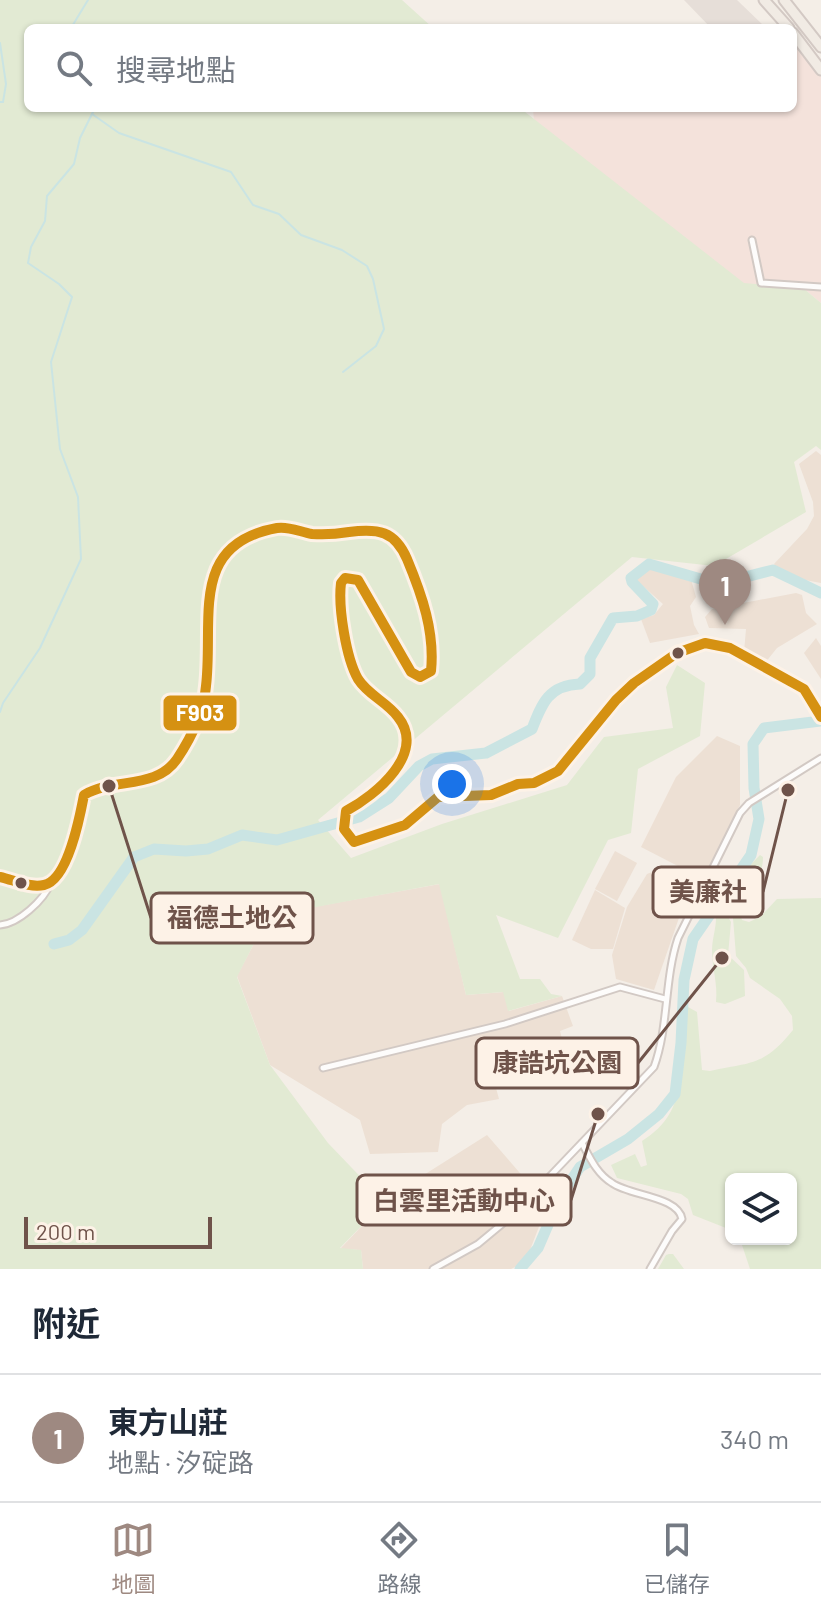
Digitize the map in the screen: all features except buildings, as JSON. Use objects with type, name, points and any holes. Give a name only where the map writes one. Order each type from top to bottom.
[{"type":"main road","points":[[764,0],[785,24]]},
{"type":"main road","points":[[784,0],[821,47]]},
{"type":"main road","points":[[797,38],[821,70]]},
{"type":"street","points":[[752,240],[761,283],[821,287]]},
{"type":"street","points":[[0,925],[12,922],[47,893],[66,857],[84,795],[98,787],[149,781],[172,765],[182,751],[203,702],[212,587],[220,558],[239,541],[281,527],[309,534],[331,535],[378,529],[391,533],[399,540],[419,588],[433,651],[431,671],[420,677],[411,672],[358,580],[345,578],[341,583],[340,592],[356,674],[363,688],[401,720],[408,742],[407,750],[388,776],[360,804],[346,811],[344,829],[354,842],[405,825],[438,797],[491,795],[518,784],[534,783],[558,771],[616,700],[634,683],[677,653],[705,643],[730,648],[804,689],[821,717]]},
{"type":"street","points":[[433,1269],[478,1244],[513,1215],[583,1146],[654,1067],[659,1051],[671,960],[678,938],[740,813],[762,794],[821,758]]},
{"type":"street","points":[[0,877],[37,886],[50,883]]},
{"type":"street","points":[[323,1068],[505,1024],[620,987],[665,999]]},
{"type":"street","points":[[583,1146],[597,1169],[613,1184],[672,1204],[681,1214],[682,1219],[650,1269]]},
{"type":"shaded area","points":[[684,0],[737,0],[762,24],[707,24]]},
{"type":"shaded area","points":[[797,46],[821,77],[821,303],[803,288],[744,284],[534,121],[533,112],[797,112]]},
{"type":"shaded area","points":[[816,451],[821,455],[821,583],[794,578],[774,564],[807,529],[814,516],[813,502],[799,464]]},
{"type":"shaded area","points":[[652,567],[691,579],[696,597],[690,606],[699,634],[650,643],[641,619],[654,615],[663,604],[634,578]]},
{"type":"shaded area","points":[[796,593],[802,595],[806,613],[817,624],[777,648],[765,663],[744,652],[746,629],[709,628],[705,617],[712,609]]},
{"type":"shaded area","points":[[816,638],[821,646],[821,679],[804,653]]},
{"type":"shaded area","points":[[717,736],[740,746],[740,805],[703,879],[641,847],[676,777]]},
{"type":"shaded area","points":[[615,851],[637,863],[617,901],[595,889]]},
{"type":"shaded area","points":[[657,870],[690,886],[654,990],[616,979],[612,955],[627,907],[647,874]]},
{"type":"shaded area","points":[[440,884],[466,995],[504,992],[509,1011],[562,996],[573,1026],[560,1031],[562,1039],[496,1088],[499,1099],[467,1105],[442,1124],[438,1152],[370,1154],[360,1120],[270,1065],[237,976],[269,915]]},
{"type":"shaded area","points":[[595,890],[625,908],[613,949],[591,949],[572,940]]},
{"type":"shaded area","points":[[487,1135],[532,1187],[550,1198],[530,1250],[517,1266],[511,1269],[363,1269],[361,1250],[340,1249],[375,1212],[392,1218],[419,1207],[419,1178]]},
{"type":"green space","points":[[0,0],[402,0],[429,24],[24,24],[24,112],[525,112],[744,283],[803,288],[821,303],[821,450],[816,446],[794,462],[806,512],[714,566],[632,557],[318,820],[351,858],[442,824],[567,785],[604,737],[673,728],[666,687],[677,665],[705,683],[700,736],[638,769],[631,833],[608,840],[558,938],[496,915],[520,979],[540,979],[551,994],[562,996],[508,1011],[503,992],[466,995],[439,884],[268,916],[237,977],[270,1065],[328,1143],[374,1191],[375,1212],[340,1248],[361,1250],[363,1269],[0,1269]]},
{"type":"green space","points":[[760,855],[763,857],[758,878],[737,906],[742,920],[749,922],[760,917],[777,899],[821,898],[821,1269],[750,1269],[742,1245],[797,1245],[797,1173],[725,1173],[725,1228],[693,1215],[688,1199],[681,1194],[617,1178],[611,1165],[635,1154],[641,1167],[647,1165],[642,1141],[659,1128],[677,1097],[688,1007],[697,1012],[702,1070],[756,1061],[774,1050],[793,1030],[792,1016],[780,999],[750,978],[736,956],[733,918],[726,900]]},
{"type":"green space","points":[[727,915],[731,922],[728,955],[744,970],[745,996],[725,1004],[716,1002],[712,950],[716,918]]},
{"type":"green space","points":[[673,1254],[684,1269],[658,1269],[666,1255]]},
{"type":"waterway","points":[[73,24],[88,0]]},
{"type":"waterway","points":[[0,43],[6,84],[3,102],[0,102]]},
{"type":"waterway","points":[[0,712],[40,648],[81,559],[78,497],[60,449],[51,362],[72,297],[28,263],[31,247],[45,221],[47,196],[74,164],[80,138],[93,112]]},
{"type":"waterway","points":[[92,114],[119,133],[231,172],[253,205],[279,214],[301,235],[342,250],[367,266],[373,279],[384,329],[376,346],[343,372]]},
{"type":"waterway","points":[[54,944],[69,940],[82,930],[134,857],[154,849],[208,849],[242,835],[277,840],[359,817],[389,798],[419,766],[432,759],[486,753],[532,729],[548,697],[561,688],[580,684],[590,674],[590,658],[613,618],[637,616],[651,610],[653,604],[631,578],[649,564],[718,584],[773,570],[821,593]]},
{"type":"waterway","points":[[520,1269],[538,1248],[560,1197],[580,1167],[628,1139],[659,1114],[675,1094],[684,980],[693,939],[751,855],[759,819],[754,788],[753,744],[764,728],[821,721]]},
{"type":"transit line","name":"F903","points":[[0,877],[33,885],[52,881],[60,872],[72,846],[84,795],[108,786],[158,775],[177,759],[203,705],[211,588],[218,567],[229,550],[249,537],[277,528],[317,534],[377,531],[391,537],[407,559],[426,614],[431,642],[431,671],[420,677],[411,672],[358,580],[345,578],[341,583],[344,632],[354,670],[362,685],[398,717],[405,731],[406,745],[394,772],[371,795],[346,811],[344,829],[354,842],[405,825],[438,797],[491,795],[518,784],[534,783],[558,771],[616,700],[634,683],[677,653],[705,643],[730,648],[804,689],[821,717]]},
{"type":"place","name":"東方山莊","points":[[725,625]]},
{"type":"place","name":"福德土地公","points":[[109,786]]},
{"type":"place","name":"美廉社","points":[[788,790]]},
{"type":"place","name":"康誥坑公園","points":[[722,958]]},
{"type":"place","name":"白雲里活動中心","points":[[598,1114]]}]
